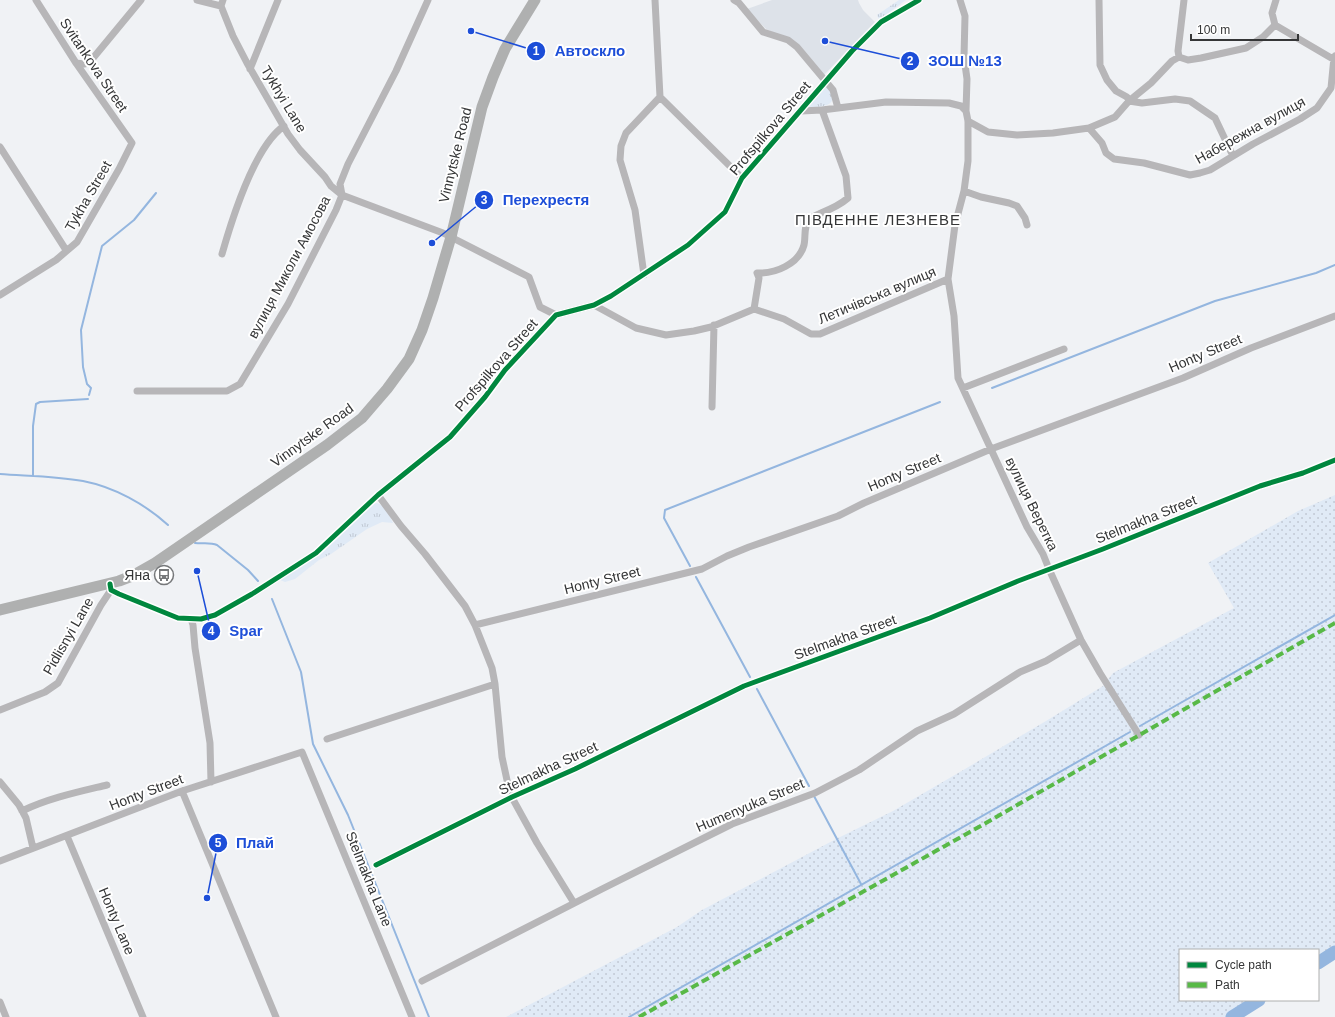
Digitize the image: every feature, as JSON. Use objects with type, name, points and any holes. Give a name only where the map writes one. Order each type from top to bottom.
[{"type":"main road","name":"Vinnytske Road","points":[[0,610],[110,587],[155,563],[327,445],[362,418],[387,390],[409,359],[422,330],[433,298],[451,237],[482,107],[493,77],[505,49],[535,0]]},
{"type":"street","name":"Svitankova Street","points":[[36,0],[76,63],[132,143]]},
{"type":"street","points":[[76,63],[89,63],[141,0]]},
{"type":"street","points":[[197,0],[222,3]]},
{"type":"street","points":[[250,69],[278,0]]},
{"type":"street","name":"вулиця Миколи Амосова","points":[[137,391],[227,391],[240,384],[288,304],[336,210],[342,195],[340,184],[348,164],[396,71],[428,0]]},
{"type":"street","points":[[655,0],[660,97],[742,178]]},
{"type":"street","points":[[734,0],[739,3],[763,32],[788,40],[798,48],[833,90],[838,108]]},
{"type":"street","name":"Profspilkova Street","points":[[110,587],[119,594],[178,618],[201,619],[216,615],[316,553],[378,495],[450,437],[505,370],[556,315],[594,305],[644,275],[688,245],[725,212],[742,178],[852,51],[881,22],[919,0]]},
{"type":"street","name":"вулиця Веретка","points":[[960,0],[965,16],[964,57],[968,79],[968,161],[964,190],[955,225],[948,279],[954,316],[958,378],[1027,527],[1043,554],[1081,640],[1139,735]]},
{"type":"street","points":[[1099,0],[1100,65],[1107,80],[1116,91],[1127,97],[1129,101],[1142,103],[1175,99],[1190,101],[1215,118],[1233,156]]},
{"type":"street","points":[[1179,57],[1178,51],[1184,0]]},
{"type":"street","points":[[1276,0],[1272,13],[1275,25],[1334,58]]},
{"type":"street","name":"Tykhyi Lane","points":[[222,3],[233,36],[250,69],[284,126],[300,150],[325,177],[331,186],[342,195]]},
{"type":"street","points":[[801,110],[822,110],[886,102],[948,103],[961,106],[967,115],[988,132],[1017,135],[1053,133],[1089,128],[1114,117],[1129,101],[1151,83],[1172,60],[1179,57],[1188,60],[1201,58],[1246,48],[1263,37],[1275,25]]},
{"type":"street","name":"Набережна вулиця","points":[[1089,128],[1102,144],[1106,153],[1114,159],[1144,163],[1190,176],[1210,170],[1317,108],[1333,84],[1334,58]]},
{"type":"street","points":[[644,275],[635,210],[620,160],[621,146],[626,133],[660,97]]},
{"type":"street","points":[[594,305],[636,328],[666,335],[694,332],[754,309],[759,278],[757,273],[763,274],[785,267],[798,258],[804,246],[806,224],[810,218],[840,205],[848,198],[846,176],[822,110]]},
{"type":"street","points":[[222,254],[231,221],[251,172],[268,141],[276,131],[284,126]]},
{"type":"street","name":"Tykha Street","points":[[0,295],[56,260],[77,242],[119,169],[132,143]]},
{"type":"street","points":[[0,147],[66,250]]},
{"type":"street","points":[[964,190],[981,197],[1017,206],[1025,218],[1027,225]]},
{"type":"street","points":[[342,195],[451,237],[529,276],[540,306],[556,315]]},
{"type":"street","name":"Летичівська вулиця","points":[[754,309],[784,318],[811,334],[820,334],[948,279]]},
{"type":"street","name":"Honty Street","points":[[475,625],[702,569],[749,547],[838,516],[864,503],[991,449],[1183,378],[1251,348],[1335,316]]},
{"type":"street","points":[[712,407],[714,325]]},
{"type":"street","points":[[963,388],[1064,349]]},
{"type":"street","name":"Stelmakha Street","points":[[376,865],[512,797],[575,770],[744,686],[930,618],[1049,569],[1260,486],[1303,473],[1335,460]]},
{"type":"street","points":[[378,495],[465,606],[475,625],[492,668],[502,757],[510,794],[537,843],[574,903]]},
{"type":"street","name":"Pidlisnyi Lane","points":[[0,710],[45,692],[58,682],[110,587]]},
{"type":"street","points":[[191,619],[193,625],[194,648],[210,743],[211,782]]},
{"type":"street","name":"Humenyuka Street","points":[[422,981],[732,824],[814,793],[859,770],[917,731],[954,714],[1020,672],[1046,661],[1081,640]]},
{"type":"street","points":[[327,739],[495,684]]},
{"type":"street","name":"Honty Street","points":[[0,861],[182,791],[302,752]]},
{"type":"street","name":"Stelmakha Lane","points":[[302,752],[412,1017]]},
{"type":"street","points":[[0,782],[26,818],[33,848]]},
{"type":"street","points":[[22,811],[37,804],[65,795],[107,785]]},
{"type":"street","points":[[182,791],[276,1017]]},
{"type":"street","name":"Honty Lane","points":[[67,836],[143,1017]]},
{"type":"street","points":[[0,1002],[6,1017]]},
{"type":"shaded area","points":[[772,0],[858,0],[863,10],[875,22],[824,75],[799,45],[766,29],[747,9]]},
{"type":"green space","points":[[899,0],[906,0],[879,20],[877,15]]},
{"type":"green space","points":[[825,85],[832,94],[832,100],[830,103],[824,106],[807,108]]},
{"type":"green space","points":[[1335,495],[1335,952],[1319,962],[1319,949],[1179,949],[1179,1001],[1257,1001],[1232,1017],[506,1017],[677,927],[702,910],[836,839],[893,811],[1103,686],[1113,673],[1234,608],[1208,563],[1298,511]]},
{"type":"green space","points":[[372,504],[380,504],[389,514],[393,523],[382,522],[367,529],[331,554],[319,560],[295,579],[285,582],[280,580],[314,558]]},
{"type":"waterway","points":[[89,395],[91,388],[87,384],[83,367],[81,330],[102,246],[134,220],[156,193]]},
{"type":"waterway","points":[[992,388],[1215,301],[1316,273],[1335,265]]},
{"type":"waterway","points":[[33,476],[33,426],[36,404],[40,402],[88,399]]},
{"type":"waterway","points":[[690,566],[664,518],[665,510],[940,402]]},
{"type":"waterway","points":[[0,474],[62,478],[83,481],[106,487],[139,503],[168,525]]},
{"type":"waterway","points":[[195,543],[209,543],[217,545],[248,570],[258,581]]},
{"type":"waterway","points":[[696,577],[750,677]]},
{"type":"waterway","points":[[272,599],[301,672],[313,744],[348,815],[429,1017]]},
{"type":"waterway","points":[[1140,726],[1335,615]]},
{"type":"waterway","points":[[757,689],[809,786]]},
{"type":"waterway","points":[[629,1017],[1130,732]]},
{"type":"waterway","points":[[814,796],[861,884]]},
{"type":"waterway","points":[[1319,962],[1335,952]]},
{"type":"waterway","points":[[1232,1017],[1257,1001]]},
{"type":"marked path","points":[[639,1017],[977,828],[1335,623]]},
{"type":"cycle path","points":[[110,584],[111,590],[178,618],[201,619],[215,615],[252,594],[316,553],[378,495],[450,437],[485,397],[505,370],[556,315],[594,305],[611,296],[688,245],[725,212],[742,178],[852,51],[881,22],[919,0]]},
{"type":"cycle path","points":[[376,865],[512,797],[575,769],[744,686],[930,618],[1018,581],[1103,549],[1260,486],[1303,473],[1335,460]]},
{"type":"place","name":"Автоскло","points":[[471,31]]},
{"type":"place","name":"ЗОШ №13","points":[[825,41]]},
{"type":"place","name":"Перехрестя","points":[[432,243]]},
{"type":"place","name":"Spar","points":[[197,571]]},
{"type":"place","name":"Яна","points":[[164,575]]},
{"type":"place","name":"Плай","points":[[207,898]]},
{"type":"district","name":"ПІВДЕННЕ ЛЕЗНЕВЕ","points":[[878,219]]}]
